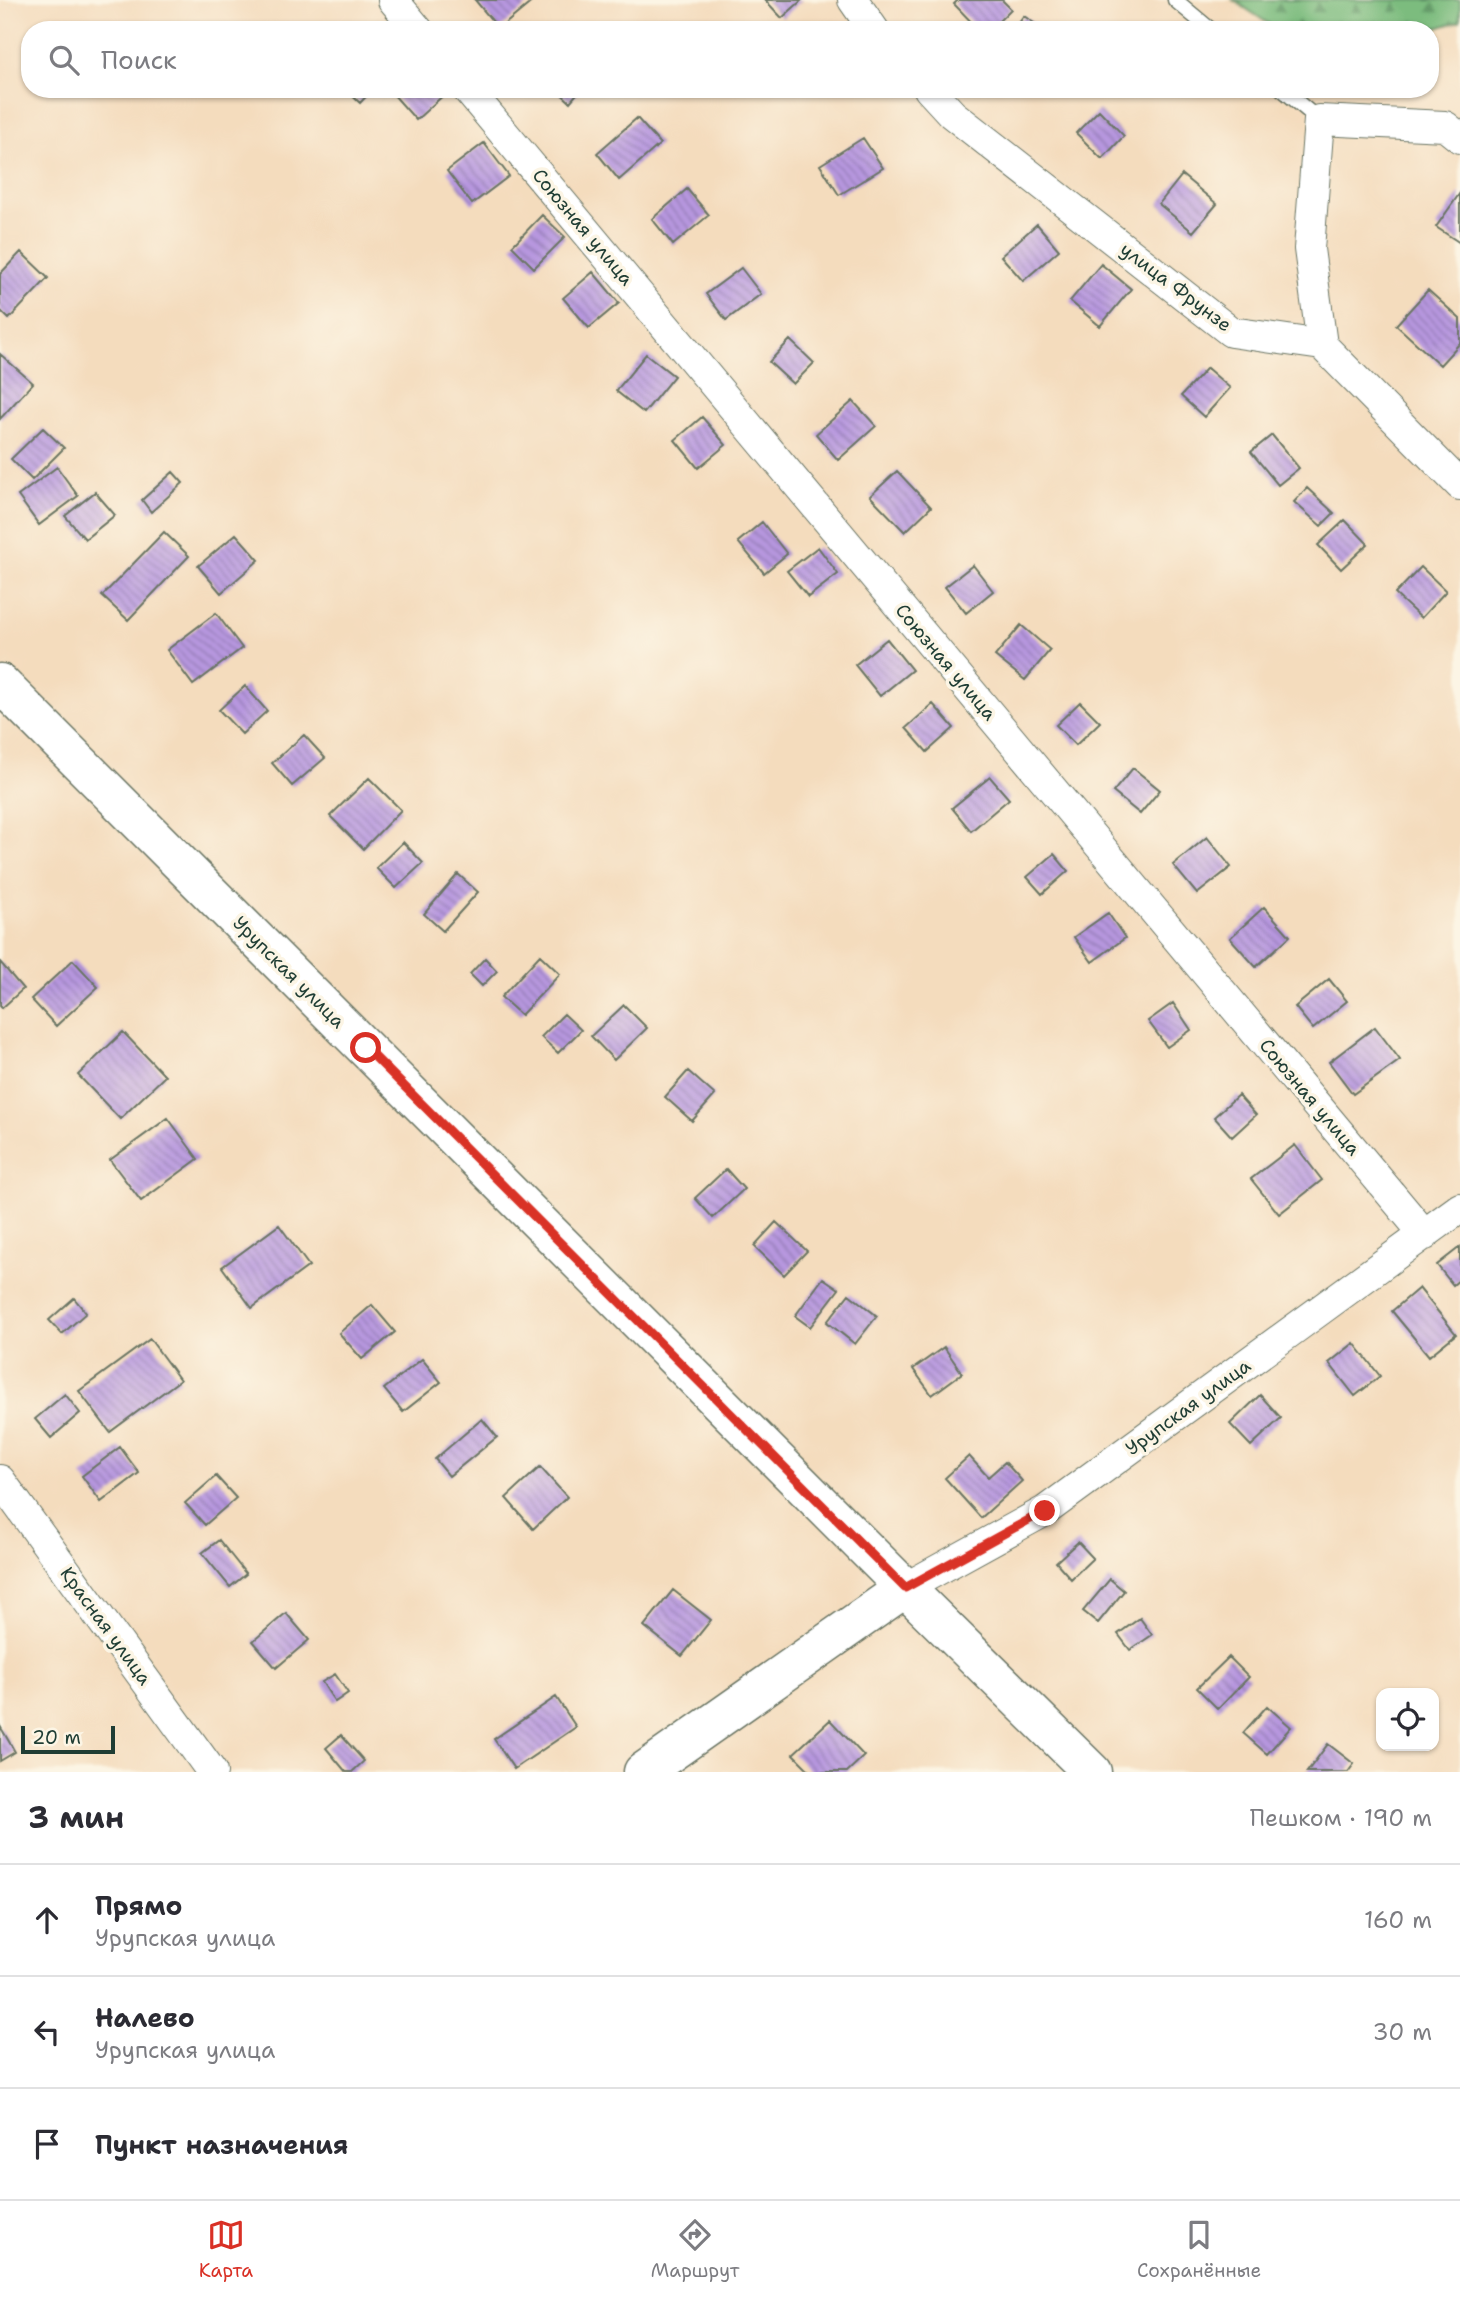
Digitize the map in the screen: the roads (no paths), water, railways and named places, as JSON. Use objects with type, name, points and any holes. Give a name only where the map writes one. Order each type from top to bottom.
[{"type":"street","points":[[393,0],[410,21]]},
{"type":"street","points":[[853,0],[868,21]]},
{"type":"street","name":"Союзная улица","points":[[475,98],[1425,1235]]},
{"type":"street","name":"улица Фрунзе","points":[[937,98],[952,114],[1231,332],[1322,345]]},
{"type":"street","points":[[1460,138],[1445,126],[1320,120],[1309,249],[1322,345],[1460,485]]},
{"type":"street","name":"Урупская улица","points":[[0,682],[905,1588],[1093,1772]]},
{"type":"street","name":"Урупская улица","points":[[643,1772],[905,1588],[1045,1511],[1460,1208]]},
{"type":"street","name":"Красная улица","points":[[0,1480],[212,1772]]},
{"type":"lane","points":[[1175,0],[1200,21]]},
{"type":"lane","points":[[1293,98],[1320,120]]}]
